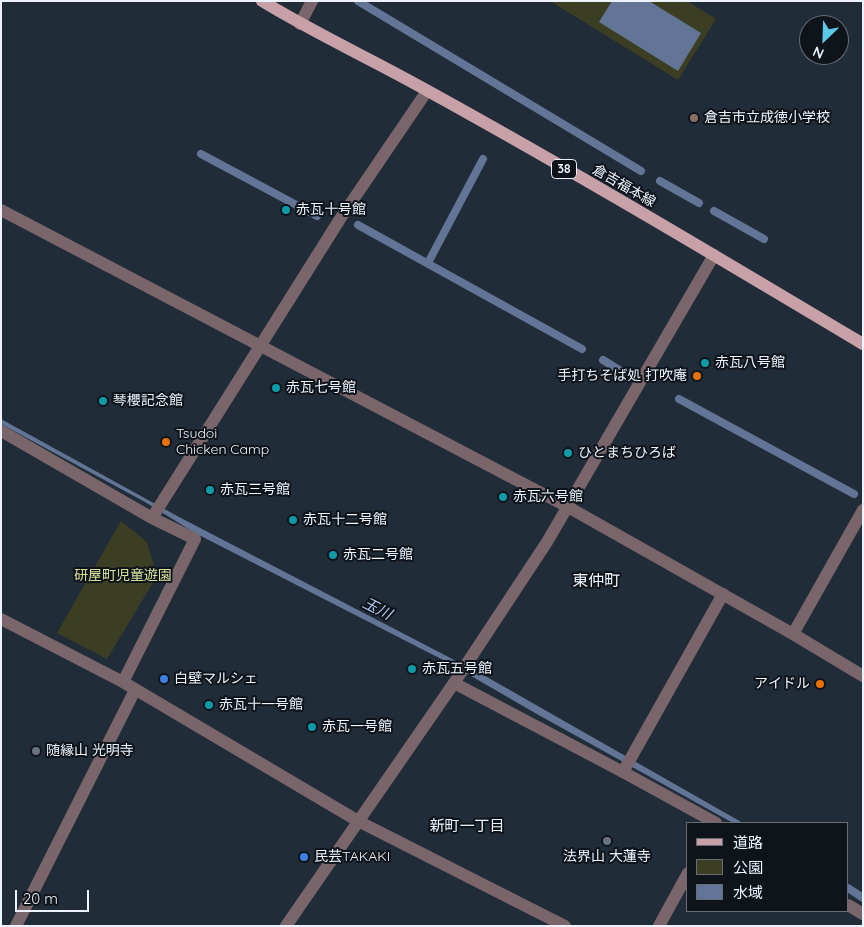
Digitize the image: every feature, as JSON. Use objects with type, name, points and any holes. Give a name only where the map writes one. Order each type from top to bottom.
[{"type":"main road","name":"倉吉福本線","points":[[262,1],[300,24],[427,90],[714,255],[863,344]]},
{"type":"street","points":[[300,24],[312,1]]},
{"type":"street","points":[[152,518],[340,219],[427,90]]},
{"type":"street","points":[[1,210],[568,507],[793,634],[863,676]]},
{"type":"street","points":[[286,926],[454,683],[547,542],[714,255]]},
{"type":"street","points":[[1,431],[152,518],[195,539],[123,682]]},
{"type":"street","points":[[793,634],[863,510]]},
{"type":"street","points":[[623,772],[723,594]]},
{"type":"street","points":[[1,619],[123,682],[358,820],[565,926]]},
{"type":"street","points":[[454,683],[713,822]]},
{"type":"street","points":[[16,926],[134,690]]},
{"type":"street","points":[[659,926],[686,877]]},
{"type":"street","points":[[849,906],[863,914]]},
{"type":"green space","points":[[550,1],[687,1],[716,19],[678,80]]},
{"type":"green space","name":"研屋町児童遊園","points":[[121,521],[147,542],[157,576],[107,659],[57,633]]},
{"type":"water","points":[[612,1],[649,1],[701,33],[678,71],[599,22]]},
{"type":"water","points":[[1,419],[179,517],[487,677],[741,822],[731,822],[447,662],[195,533],[145,502],[1,424]]},
{"type":"waterway","points":[[358,1],[641,171]]},
{"type":"waterway","points":[[201,154],[317,216]]},
{"type":"waterway","points":[[429,261],[483,159]]},
{"type":"waterway","points":[[660,181],[699,203]]},
{"type":"waterway","points":[[714,211],[764,239]]},
{"type":"waterway","points":[[358,225],[582,349]]},
{"type":"waterway","points":[[603,360],[624,373]]},
{"type":"waterway","points":[[679,399],[854,494]]},
{"type":"waterway","name":"玉川","points":[[849,889],[863,898]]},
{"type":"place","name":"倉吉市立成徳小学校","points":[[694,118]]},
{"type":"place","name":"赤瓦十号館","points":[[286,210]]},
{"type":"place","name":"赤瓦八号館","points":[[705,363]]},
{"type":"place","name":"手打ちそば処 打吹庵","points":[[697,376]]},
{"type":"place","name":"赤瓦七号館","points":[[276,388]]},
{"type":"place","name":"琴櫻記念館","points":[[103,401]]},
{"type":"place","name":"Tsudoi Chicken Camp","points":[[166,442]]},
{"type":"place","name":"ひとまちひろば","points":[[568,453]]},
{"type":"place","name":"赤瓦三号館","points":[[210,490]]},
{"type":"place","name":"赤瓦六号館","points":[[503,497]]},
{"type":"place","name":"赤瓦十二号館","points":[[293,520]]},
{"type":"place","name":"赤瓦二号館","points":[[333,555]]},
{"type":"place","name":"赤瓦五号館","points":[[412,669]]},
{"type":"place","name":"白壁マルシェ","points":[[164,679]]},
{"type":"place","name":"アイドル","points":[[820,684]]},
{"type":"place","name":"赤瓦十一号館","points":[[209,705]]},
{"type":"place","name":"赤瓦一号館","points":[[312,727]]},
{"type":"place","name":"随縁山 光明寺","points":[[36,751]]},
{"type":"place","name":"法界山 大蓮寺","points":[[607,841]]},
{"type":"place","name":"民芸TAKAKI","points":[[304,857]]},
{"type":"district","name":"東仲町","points":[[596,581]]},
{"type":"district","name":"新町一丁目","points":[[467,826]]}]
